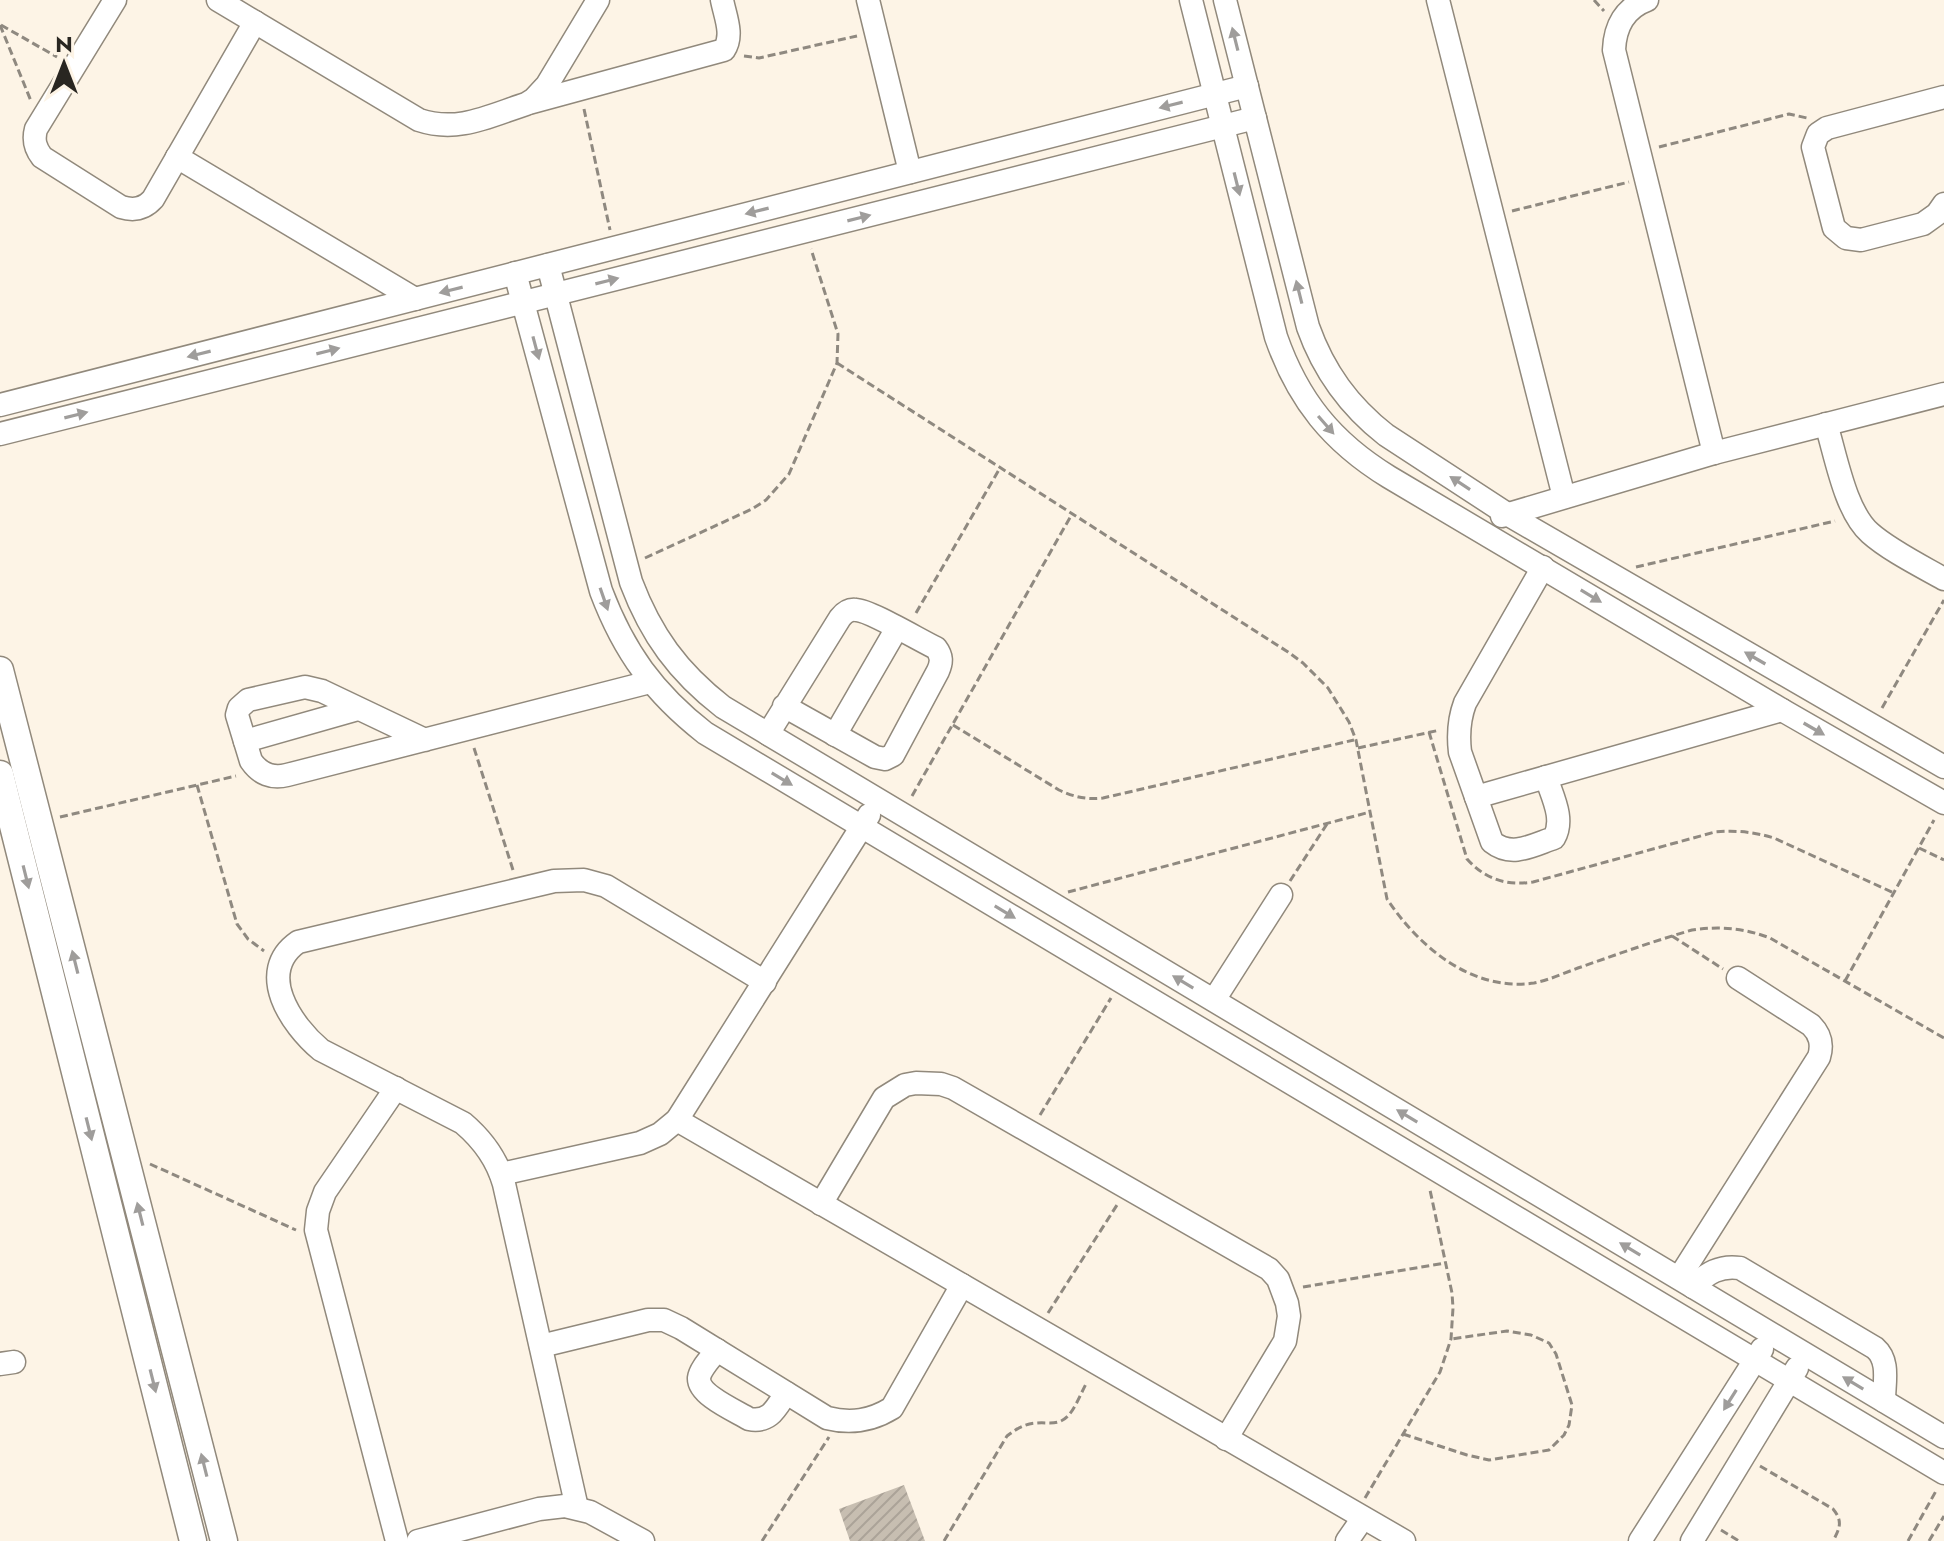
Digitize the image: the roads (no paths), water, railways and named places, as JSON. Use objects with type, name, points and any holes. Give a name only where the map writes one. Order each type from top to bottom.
[{"type":"main road","points":[[0,670],[26,824],[121,1257],[193,1541]]},
{"type":"main road","points":[[0,774],[26,824],[124,1152],[224,1541]]},
{"type":"main road","points":[[121,1257],[149,1251]]},
{"type":"street","points":[[115,0],[39,124],[34,141],[42,157],[128,209],[148,204],[255,22]]},
{"type":"street","points":[[218,0],[419,120],[442,126],[463,124],[526,104],[719,53],[728,45],[730,35],[722,0]]},
{"type":"street","points":[[526,104],[541,93],[598,0]]},
{"type":"street","points":[[868,0],[910,172]]},
{"type":"street","points":[[1191,0],[1276,337],[1297,386],[1328,429],[1389,477],[1944,803]]},
{"type":"street","points":[[1225,0],[1308,327],[1332,378],[1352,405],[1386,435],[1507,514],[1944,767]]},
{"type":"street","points":[[1438,0],[1564,497]]},
{"type":"street","points":[[1647,0],[1634,6],[1620,21],[1614,39],[1616,59],[1714,453]]},
{"type":"street","points":[[0,405],[1247,86]]},
{"type":"street","points":[[1944,97],[1827,128],[1814,142],[1834,228],[1846,238],[1861,240],[1923,224],[1937,214],[1944,204]]},
{"type":"street","points":[[0,434],[1255,118]]},
{"type":"street","points":[[177,157],[415,299]]},
{"type":"street","points":[[548,265],[640,605],[650,627],[675,663],[697,686],[723,707],[1944,1437]]},
{"type":"street","points":[[515,273],[601,591],[623,642],[650,682],[676,709],[705,733],[1755,1360],[1940,1482]]},
{"type":"street","points":[[1470,525],[1714,453],[1944,394]]},
{"type":"street","points":[[1826,424],[1848,500],[1862,525],[1879,540],[1944,579]]},
{"type":"street","points":[[1543,567],[1465,703],[1458,738],[1460,752],[1492,842],[1502,849],[1515,851],[1554,838],[1559,820],[1546,777]]},
{"type":"street","points":[[768,734],[784,706],[845,613],[858,609],[936,648],[941,657],[941,664],[893,755],[885,759],[875,757],[784,706]]},
{"type":"street","points":[[835,735],[901,630]]},
{"type":"street","points":[[425,740],[310,687],[248,700],[239,708],[237,715],[251,761],[265,775],[280,777],[425,740],[468,729],[650,682]]},
{"type":"street","points":[[245,741],[358,709]]},
{"type":"street","points":[[1476,797],[1782,710]]},
{"type":"street","points":[[501,1174],[640,1143],[660,1134],[677,1120],[878,800]]},
{"type":"street","points":[[577,1508],[496,1162],[482,1141],[463,1123],[321,1050],[299,1029],[287,1007],[277,974],[282,958],[298,942],[554,881],[574,879],[606,886],[765,982]]},
{"type":"street","points":[[1214,1000],[1281,895]]},
{"type":"street","points":[[1686,1282],[1821,1051],[1820,1038],[1811,1025],[1738,978]]},
{"type":"street","points":[[1263,1066],[1279,1040]]},
{"type":"street","points":[[821,1204],[884,1098],[905,1085],[929,1082],[953,1088],[1269,1269],[1284,1291],[1289,1316],[1285,1341],[1226,1439]]},
{"type":"street","points":[[396,1088],[325,1192],[318,1211],[316,1230],[397,1541]]},
{"type":"street","points":[[677,1120],[1404,1541]]},
{"type":"street","points":[[1686,1282],[1726,1266],[1740,1268],[1875,1348],[1882,1354],[1885,1363],[1884,1401]]},
{"type":"street","points":[[541,1346],[656,1319],[673,1323],[827,1418],[861,1421],[892,1408],[962,1285]]},
{"type":"street","points":[[1640,1541],[1771,1334]]},
{"type":"street","points":[[717,1350],[700,1374],[699,1382],[705,1393],[755,1421],[771,1416],[786,1393]]},
{"type":"street","points":[[1692,1541],[1806,1354]]},
{"type":"street","points":[[428,1540],[552,1507],[590,1512],[643,1541]]},
{"type":"street","points":[[1347,1541],[1359,1516]]}]
